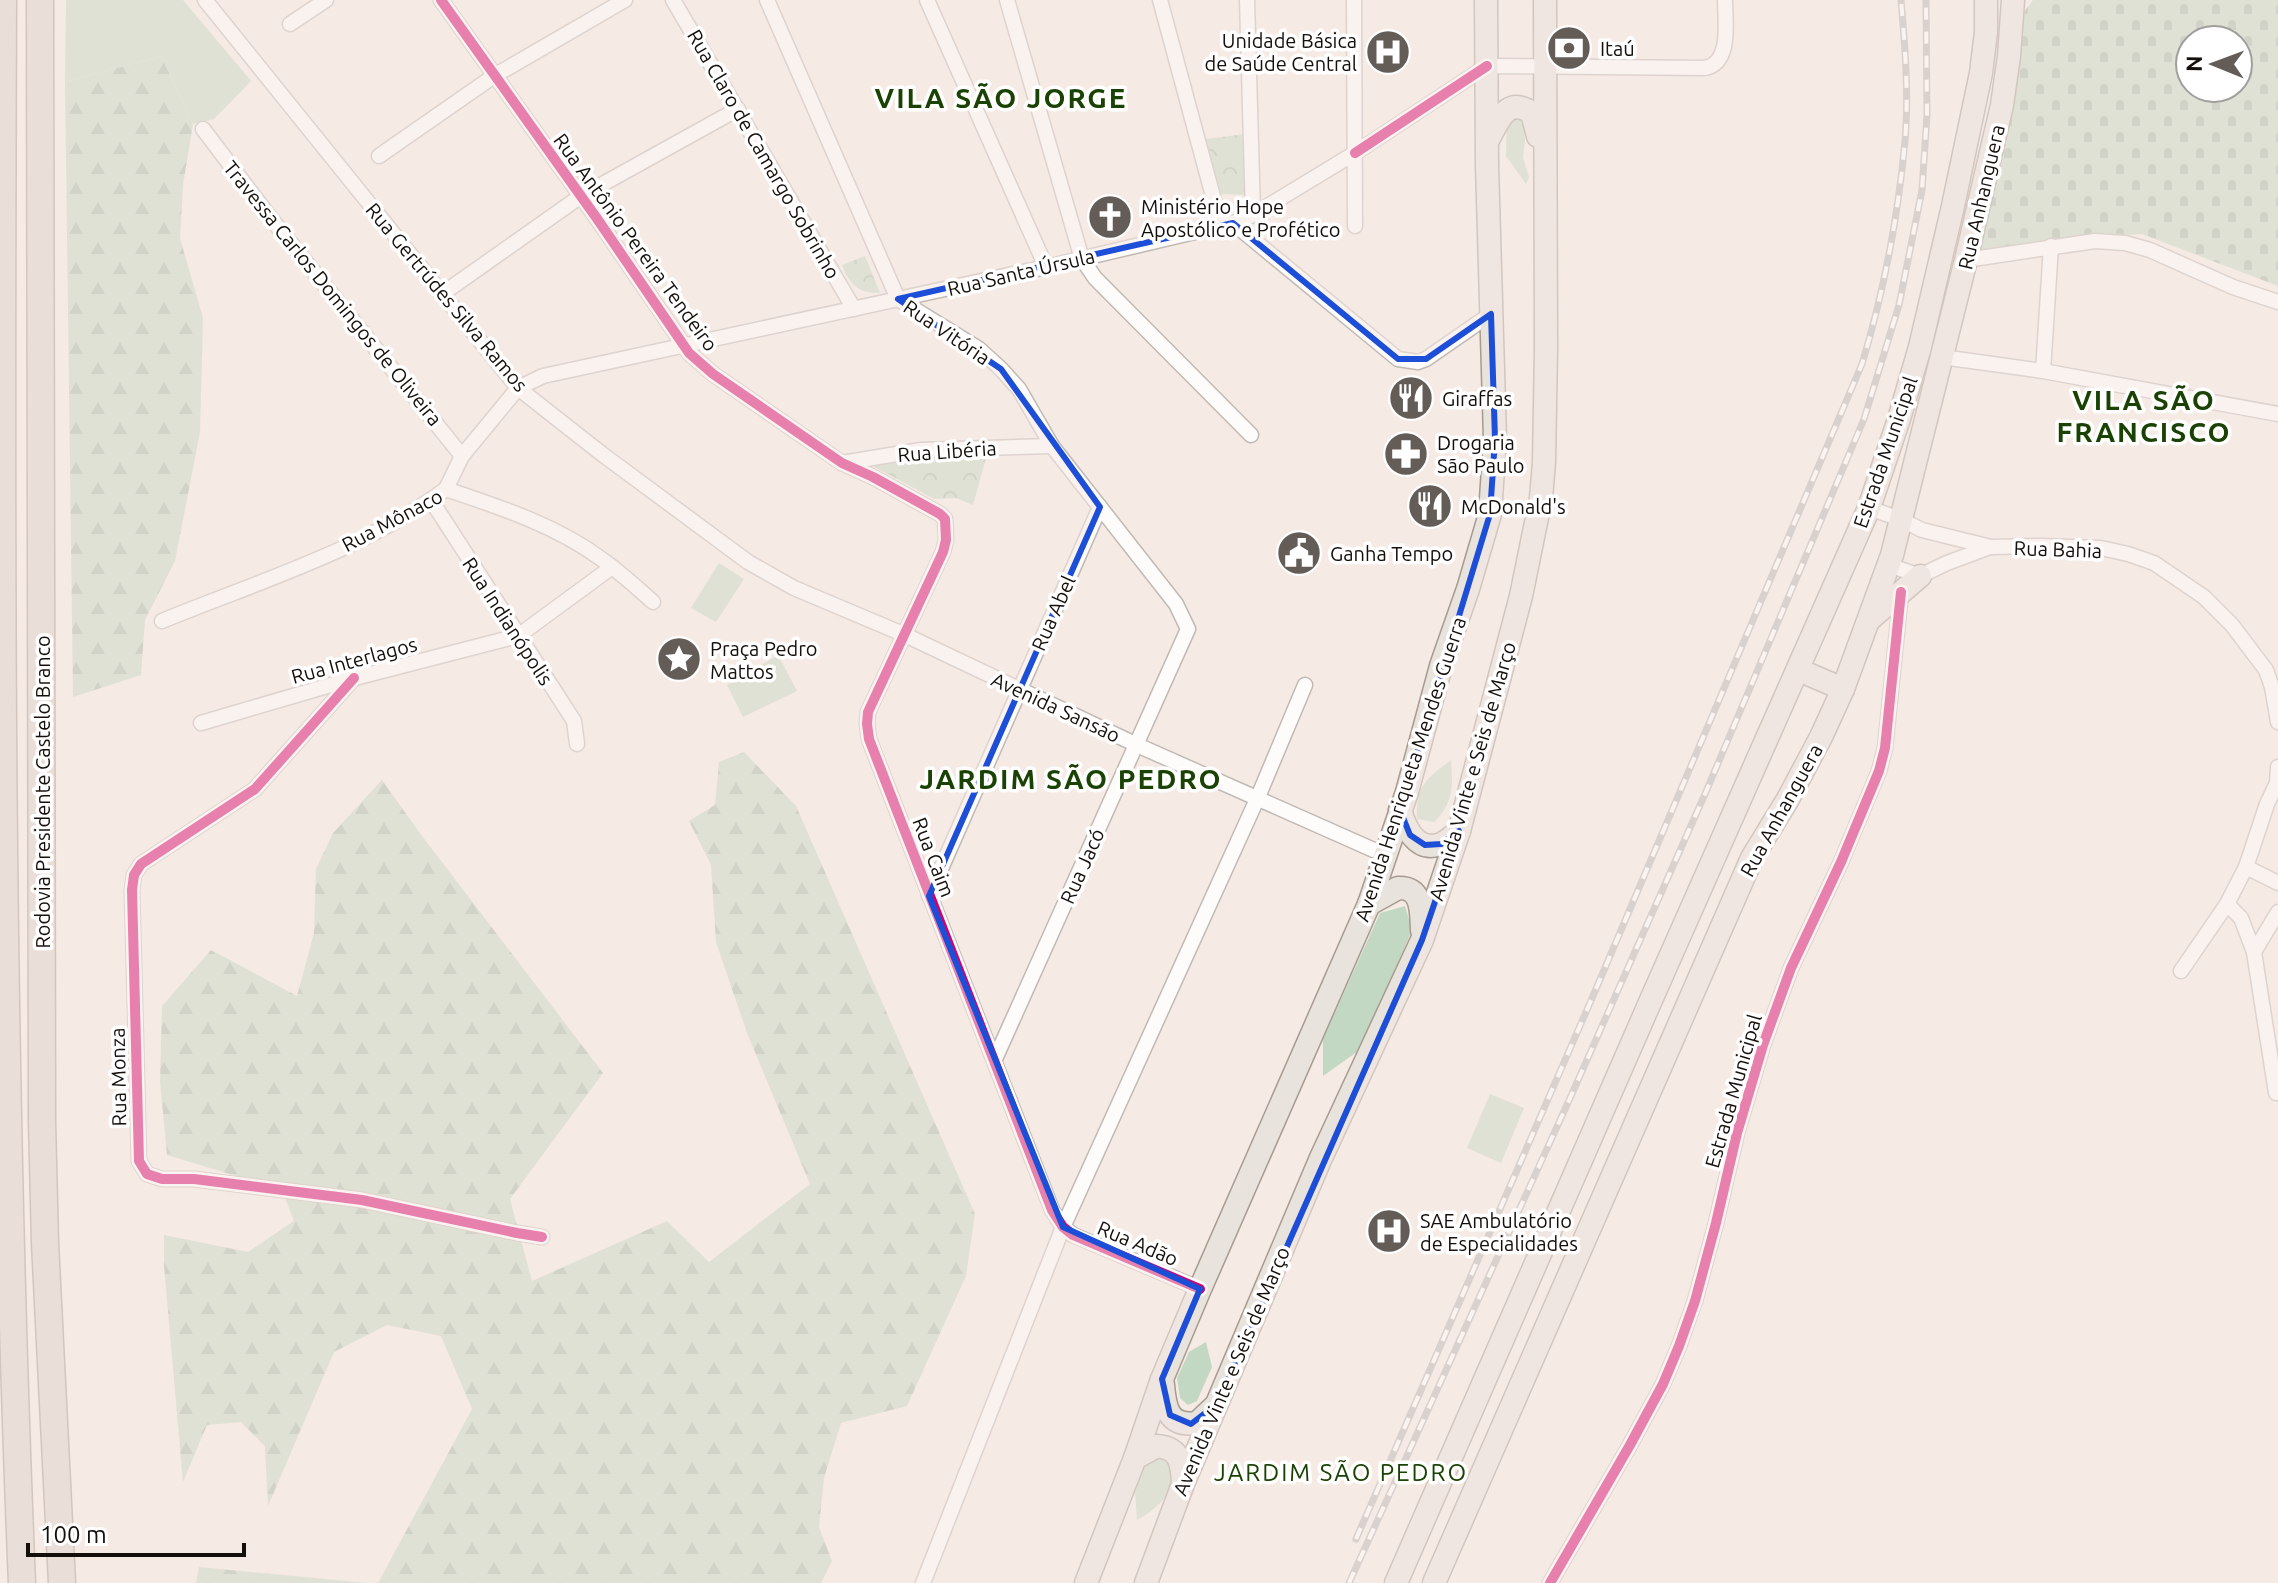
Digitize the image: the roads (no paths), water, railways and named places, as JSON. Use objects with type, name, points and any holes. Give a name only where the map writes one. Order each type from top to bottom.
[{"type":"highway","name":"Rodovia Presidente Castelo Branco","points":[[3,0],[4,974],[15,1435],[22,1583]]},
{"type":"highway","name":"Rodovia Presidente Castelo Branco","points":[[40,0],[42,1121],[62,1583]]},
{"type":"highway","points":[[0,1467],[5,1534],[13,1583]]},
{"type":"main road","name":"Avenida Henriqueta Mendes Guerra","points":[[1086,1583],[1162,1379],[1369,904],[1490,514],[1495,439],[1486,0]]},
{"type":"main road","name":"Avenida Vinte e Seis de Março","points":[[1146,1583],[1183,1484],[1331,1135],[1422,940],[1459,831],[1521,596],[1541,498],[1546,349],[1545,0]]},
{"type":"main road","name":"Estrada Municipal","points":[[1396,1583],[1866,515],[1920,347],[1981,73],[1986,0]]},
{"type":"main road","name":"Rua Anhanguera","points":[[1434,1583],[1752,858],[1808,762],[1843,689],[1870,620],[1890,560],[1966,260],[2002,105],[2017,5]]},
{"type":"main road","points":[[1487,142],[1505,111],[1514,108],[1528,110],[1535,118],[1545,169]]},
{"type":"main road","points":[[1866,515],[1889,541],[1890,560]]},
{"type":"main road","points":[[1870,620],[1920,576]]},
{"type":"main road","points":[[1718,852],[1741,821],[1808,674],[1829,621],[1832,595]]},
{"type":"main road","points":[[1808,674],[1843,689]]},
{"type":"main road","points":[[1400,810],[1410,835],[1425,845],[1441,844],[1459,831]]},
{"type":"main road","points":[[1369,904],[1398,888],[1412,890],[1419,900],[1422,940]]},
{"type":"main road","points":[[1162,1379],[1164,1404],[1170,1415],[1180,1423],[1197,1423],[1218,1403]]},
{"type":"main road","points":[[1135,1458],[1157,1446],[1169,1448],[1178,1454],[1181,1461],[1183,1484]]},
{"type":"street","name":"Rua Gertrúdes Silva Ramos","points":[[205,0],[518,388],[748,562],[794,588],[903,634]]},
{"type":"street","points":[[290,24],[326,0]]},
{"type":"street","name":"Rua Antônio Pereira Tendeiro","points":[[441,0],[682,344],[700,364],[842,463],[927,507]]},
{"type":"street","points":[[379,156],[494,76],[625,0]]},
{"type":"street","name":"Rua Claro de Camargo Sobrinho","points":[[673,0],[854,309]]},
{"type":"street","name":"Rua Vitória","points":[[767,0],[898,299],[979,349],[1019,389],[1052,446],[1176,604],[1188,629]]},
{"type":"street","points":[[927,0],[1046,267]]},
{"type":"street","points":[[1007,0],[1082,259],[1095,278],[1251,435]]},
{"type":"street","points":[[1160,0],[1227,224],[1398,359],[1418,362],[1426,359],[1491,314]]},
{"type":"street","points":[[1247,0],[1253,215]]},
{"type":"street","points":[[1354,0],[1355,226]]},
{"type":"street","points":[[1487,66],[1714,66],[1721,59],[1724,47],[1725,0]]},
{"type":"street","name":"Rua Santa Úrsula","points":[[518,388],[543,376],[1082,259],[1227,224],[1253,215],[1355,153],[1487,66]]},
{"type":"street","points":[[442,294],[581,196],[738,109]]},
{"type":"street","name":"Travessa Carlos Domingos de Oliveira","points":[[203,129],[462,456]]},
{"type":"street","points":[[1966,260],[2095,241],[2125,243],[2150,250],[2233,287],[2278,302]]},
{"type":"street","points":[[2043,371],[2051,246]]},
{"type":"street","points":[[1942,357],[2043,371],[2278,414]]},
{"type":"street","points":[[446,489],[462,456],[518,388]]},
{"type":"street","name":"Rua Libéria","points":[[842,463],[921,450],[1052,446]]},
{"type":"street","name":"Rua Mônaco","points":[[162,621],[357,542],[413,513],[446,489],[507,510],[568,539],[598,556],[653,602]]},
{"type":"street","name":"Rua Indianópolis","points":[[431,500],[574,721],[577,744]]},
{"type":"street","name":"Rua Caim","points":[[927,507],[945,519],[943,552],[868,712],[867,731],[1052,1210],[1063,1227]]},
{"type":"street","name":"Rua Abel","points":[[929,896],[1100,507]]},
{"type":"street","points":[[1866,515],[1900,519],[1922,530],[1991,547]]},
{"type":"street","points":[[1890,560],[1920,576],[1991,547]]},
{"type":"street","name":"Rua Bahia","points":[[1991,547],[2101,548],[2154,563],[2220,611],[2266,670],[2278,722]]},
{"type":"street","name":"Rua Interlagos","points":[[201,723],[354,678],[518,636],[612,567]]},
{"type":"street","name":"Estrada Municipal","points":[[1550,1583],[1663,1384],[1695,1301],[1737,1133],[1763,1045],[1791,968],[1841,862],[1879,771],[1885,748],[1901,592]]},
{"type":"street","name":"Rua Jacó","points":[[995,1059],[1188,629]]},
{"type":"street","name":"Avenida Sansão","points":[[903,634],[1137,745],[1385,855]]},
{"type":"street","points":[[2266,670],[2278,686]]},
{"type":"street","name":"Rua Monza","points":[[354,678],[255,789],[136,870],[132,890],[139,1161],[151,1177],[260,1186],[362,1200],[542,1237]]},
{"type":"street","points":[[923,1583],[1063,1227],[1258,797],[1305,685]]},
{"type":"street","points":[[2181,971],[2227,904],[2246,867],[2267,804],[2278,782],[2278,767]]},
{"type":"street","points":[[2246,867],[2278,883]]},
{"type":"street","points":[[2227,904],[2241,918],[2254,952],[2276,1093]]},
{"type":"street","points":[[2254,952],[2278,912]]},
{"type":"street","name":"Rua Adão","points":[[1063,1227],[1073,1235],[1200,1289]]},
{"type":"railway","points":[[1356,1539],[1593,996],[1862,364],[1883,281],[1902,169],[1907,88],[1901,0]]},
{"type":"railway","points":[[1349,1583],[1705,794],[1864,419],[1899,305],[1922,190],[1927,115],[1926,0]]},
{"type":"place","name":"Itaú","points":[[1569,48]]},
{"type":"place","name":"Unidade Básica de Saúde Central","points":[[1388,52]]},
{"type":"place","name":"Ministério Hope Apostólico e Profético","points":[[1110,217]]},
{"type":"place","name":"Giraffas","points":[[1411,398]]},
{"type":"place","name":"Drogaria São Paulo","points":[[1406,454]]},
{"type":"place","name":"McDonald's","points":[[1430,506]]},
{"type":"place","name":"Ganha Tempo","points":[[1299,553]]},
{"type":"place","name":"Praça Pedro Mattos","points":[[679,659]]},
{"type":"place","name":"SAE Ambulatório de Especialidades","points":[[1389,1231]]},
{"type":"district","name":"VILA SÃO JORGE","points":[[1001,97]]},
{"type":"district","name":"VILA SÃO FRANCISCO","points":[[2144,415]]},
{"type":"district","name":"JARDIM SÃO PEDRO","points":[[1071,778]]},
{"type":"district","name":"JARDIM SÃO PEDRO","points":[[1341,1472]]}]
